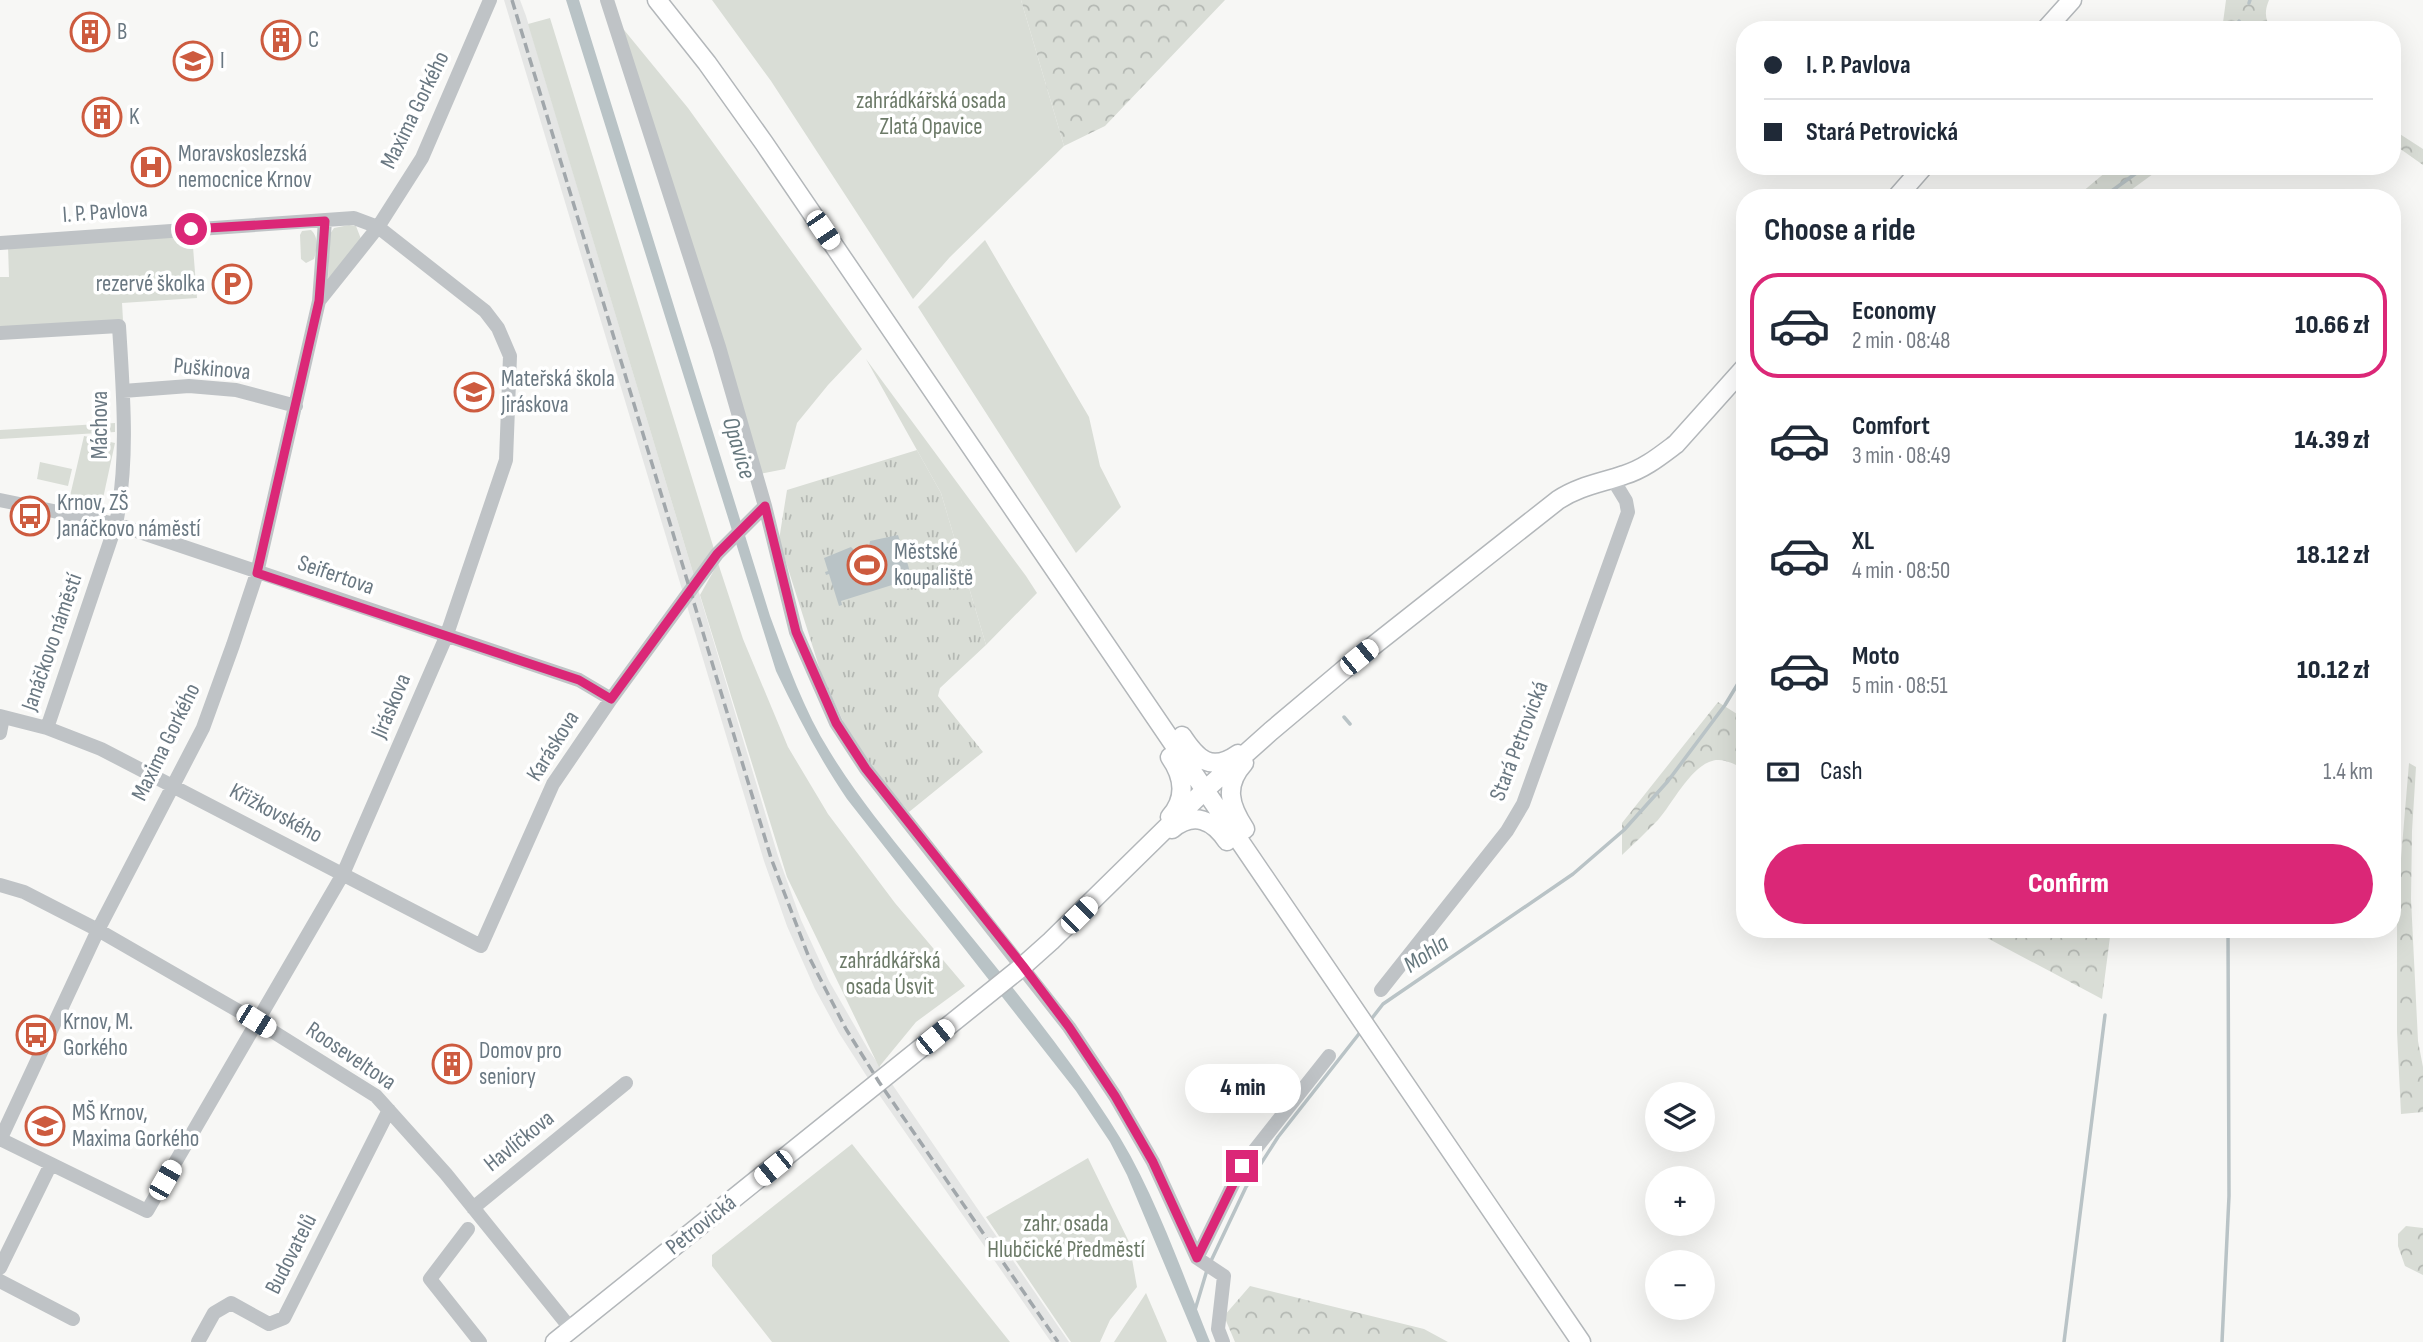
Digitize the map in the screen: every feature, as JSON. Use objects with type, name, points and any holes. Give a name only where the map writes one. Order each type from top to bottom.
[{"type":"main road","points":[[657,0],[706,62],[770,152],[1581,1342]]},
{"type":"main road","points":[[2053,21],[2072,0]]},
{"type":"main road","points":[[1904,189],[1916,175]]},
{"type":"main road","points":[[1142,853],[1205,790],[1367,651],[1558,500],[1580,488],[1639,469],[1676,444],[1736,377]]},
{"type":"main road","points":[[1098,634],[1151,691],[1190,748],[1202,760],[1213,763],[1228,761],[1271,731]]},
{"type":"main road","points":[[1098,634],[1146,721],[1181,776],[1182,795],[1178,806],[1142,853]]},
{"type":"main road","points":[[1271,731],[1234,774],[1230,789],[1231,804],[1289,895],[1325,967]]},
{"type":"main road","points":[[1142,853],[1184,821],[1199,819],[1212,823],[1271,903],[1325,967]]},
{"type":"main road","name":"Petrovická","points":[[555,1342],[1020,968],[1051,942],[1142,853]]},
{"type":"street","name":"Maxima Gorkého","points":[[319,301],[378,227],[422,158],[490,0]]},
{"type":"street","points":[[607,0],[719,347],[760,511],[796,632],[836,723],[896,809],[1069,1027],[1115,1096],[1153,1162],[1200,1260],[1224,1276],[1218,1329],[1223,1342]]},
{"type":"street","name":"I. P. Pavlova","points":[[0,243],[354,218],[378,227]]},
{"type":"street","name":"Maxima Gorkého","points":[[0,1140],[98,930],[203,728],[257,573],[319,301],[325,221]]},
{"type":"street","name":"Jiráskova","points":[[51,1164],[147,1211],[344,874],[446,637],[506,460],[510,356],[498,328],[485,311],[378,227]]},
{"type":"street","name":"Máchova","points":[[0,333],[119,326],[125,449],[116,524]]},
{"type":"street","name":"Puškinova","points":[[123,391],[189,386],[236,390],[296,406]]},
{"type":"street","name":"Stará Petrovická","points":[[1381,990],[1507,831],[1523,804],[1628,512],[1626,501],[1612,478]]},
{"type":"street","name":"Seifertova","points":[[0,500],[116,524],[579,680],[611,699]]},
{"type":"street","name":"Karáskova","points":[[481,946],[553,784],[611,699],[717,554],[760,511]]},
{"type":"street","name":"Janáčkovo náměstí","points":[[2,716],[47,728],[116,524]]},
{"type":"street","points":[[0,733],[2,716]]},
{"type":"street","name":"Křižkovského","points":[[47,728],[101,749],[172,784],[481,946]]},
{"type":"street","name":"Rooseveltova","points":[[0,885],[24,892],[98,930],[256,1021],[376,1096],[473,1208],[571,1329]]},
{"type":"street","points":[[1200,1260],[1242,1166],[1329,1056]]},
{"type":"street","name":"Havlíčkova","points":[[473,1208],[626,1083]]},
{"type":"street","name":"Budovatelů","points":[[198,1342],[214,1312],[231,1303],[269,1324],[284,1318],[389,1110]]},
{"type":"street","points":[[0,1140],[51,1164],[0,1268]]},
{"type":"street","points":[[468,1229],[430,1279],[480,1342]]},
{"type":"street","points":[[0,1281],[73,1318]]},
{"type":"shaded area","points":[[504,0],[520,0],[526,16],[778,856],[801,920],[829,981],[868,1049],[1069,1342],[1051,1342],[873,1086],[815,989],[787,926],[764,861]]},
{"type":"shaded area","points":[[566,0],[579,0],[770,616],[812,720],[860,797],[1040,1023],[1109,1120],[1152,1200],[1210,1342],[1197,1342],[1127,1175],[1110,1142],[1076,1091],[847,799],[809,736],[776,671]]},
{"type":"shaded area","name":"Městské koupaliště","points":[[898,535],[902,547],[906,550],[898,555],[900,559],[906,558],[913,583],[910,584],[908,580],[841,601],[842,605],[839,606],[829,574],[826,575],[825,572],[828,571],[824,558],[851,547],[855,551],[869,547],[870,541]]},
{"type":"green space","name":"zahrádkářská osada Zlatá Opavice","points":[[712,0],[1021,0],[1064,146],[950,257],[913,299],[771,81]]},
{"type":"green space","points":[[1021,0],[1225,0],[1105,126],[1064,146]]},
{"type":"green space","points":[[2226,0],[2269,0],[2266,8],[2267,21],[2223,21]]},
{"type":"green space","points":[[550,18],[714,549],[694,576],[528,24]]},
{"type":"green space","points":[[620,25],[688,108],[862,349],[797,423],[785,469],[760,474]]},
{"type":"green space","points":[[2401,135],[2423,149],[2423,165],[2401,149]]},
{"type":"green space","points":[[2102,175],[2152,175],[2132,189],[2086,189]]},
{"type":"green space","points":[[356,226],[361,239],[328,280],[330,234],[334,228]]},
{"type":"green space","points":[[311,230],[316,240],[316,251],[314,259],[306,263],[301,259],[300,235],[302,231]]},
{"type":"green space","points":[[192,234],[197,298],[122,303],[123,320],[0,328],[0,277],[9,277],[8,246]]},
{"type":"green space","points":[[985,240],[1089,417],[1100,466],[1121,507],[1076,553],[918,307]]},
{"type":"green space","points":[[866,359],[1037,593],[986,645],[941,493]]},
{"type":"green space","points":[[115,423],[115,432],[0,439],[0,430]]},
{"type":"green space","points":[[84,436],[115,443],[102,503],[70,496]]},
{"type":"green space","name":"Městské koupaliště","points":[[917,450],[941,493],[986,645],[940,688],[938,696],[983,752],[909,812],[856,749],[822,676],[779,540],[787,490]]},
{"type":"green space","points":[[40,462],[72,469],[68,486],[37,479]]},
{"type":"green space","name":"zahrádkářská osada Úsvit","points":[[718,563],[743,639],[788,747],[828,814],[895,903],[965,986],[916,1022],[879,1067],[787,877],[700,595]]},
{"type":"green space","points":[[1718,702],[1736,713],[1736,765],[1714,760],[1702,766],[1658,820],[1622,855],[1622,823]]},
{"type":"green space","points":[[2409,763],[2416,767],[2411,899],[2418,1041],[2423,1067],[2423,1112],[2401,1114],[2397,1032],[2397,938],[2401,938],[2401,858]]},
{"type":"green space","points":[[2110,938],[2102,999],[1989,939]]},
{"type":"green space","points":[[852,1144],[1010,1342],[772,1342],[712,1266],[712,1255]]},
{"type":"green space","name":"zahr. osada Hlubčické Předměstí","points":[[1088,1158],[1129,1242],[1137,1287],[1110,1320],[1100,1342],[1071,1342],[986,1217]]},
{"type":"green space","points":[[2406,1226],[2423,1228],[2423,1275],[2405,1266],[2398,1246],[2398,1234]]},
{"type":"green space","points":[[1250,1286],[1424,1329],[1448,1342],[1235,1342],[1224,1316]]},
{"type":"green space","points":[[1146,1293],[1167,1342],[1114,1342]]},
{"type":"waterway","name":"Mohla","points":[[2114,189],[2134,175]]},
{"type":"waterway","name":"Mohla","points":[[1369,1022],[1383,1004],[1573,874],[1624,830],[1668,781],[1736,687]]},
{"type":"waterway","points":[[1344,717],[1350,724]]},
{"type":"waterway","points":[[2222,1342],[2229,1196],[2228,938]]},
{"type":"waterway","points":[[2064,1342],[2105,1015]]},
{"type":"waterway","name":"Mohla","points":[[1210,1263],[1246,1187],[1278,1137],[1362,1030]]},
{"type":"waterway","name":"Mohla","points":[[1195,1310],[1207,1270]]},
{"type":"railway","points":[[512,0],[771,858],[808,955],[846,1029],[879,1082],[1058,1342]]},
{"type":"place","name":"B","points":[[90,32]]},
{"type":"place","name":"C","points":[[281,40]]},
{"type":"place","name":"I","points":[[193,61]]},
{"type":"place","name":"K","points":[[102,117]]},
{"type":"place","name":"Moravskoslezská nemocnice Krnov","points":[[151,167]]},
{"type":"place","name":"rezervé školka","points":[[232,284]]},
{"type":"place","name":"Mateřská škola Jiráskova","points":[[474,392]]},
{"type":"place","name":"Krnov, ZŠ Janáčkovo náměstí","points":[[30,516]]},
{"type":"place","name":"Městské koupaliště","points":[[867,565]]},
{"type":"place","name":"Krnov, M. Gorkého","points":[[36,1035]]},
{"type":"place","name":"Domov pro seniory","points":[[452,1064]]},
{"type":"place","name":"MŠ Krnov, Maxima Gorkého","points":[[45,1126]]},
{"type":"route","points":[[191,229],[325,221],[319,301],[257,573],[579,680],[611,699],[717,554],[765,506],[796,632],[836,723],[866,769],[1069,1027],[1115,1096],[1153,1162],[1197,1258],[1242,1166]]},
{"type":"water label","name":"Opavice","points":[[739,448]]}]
